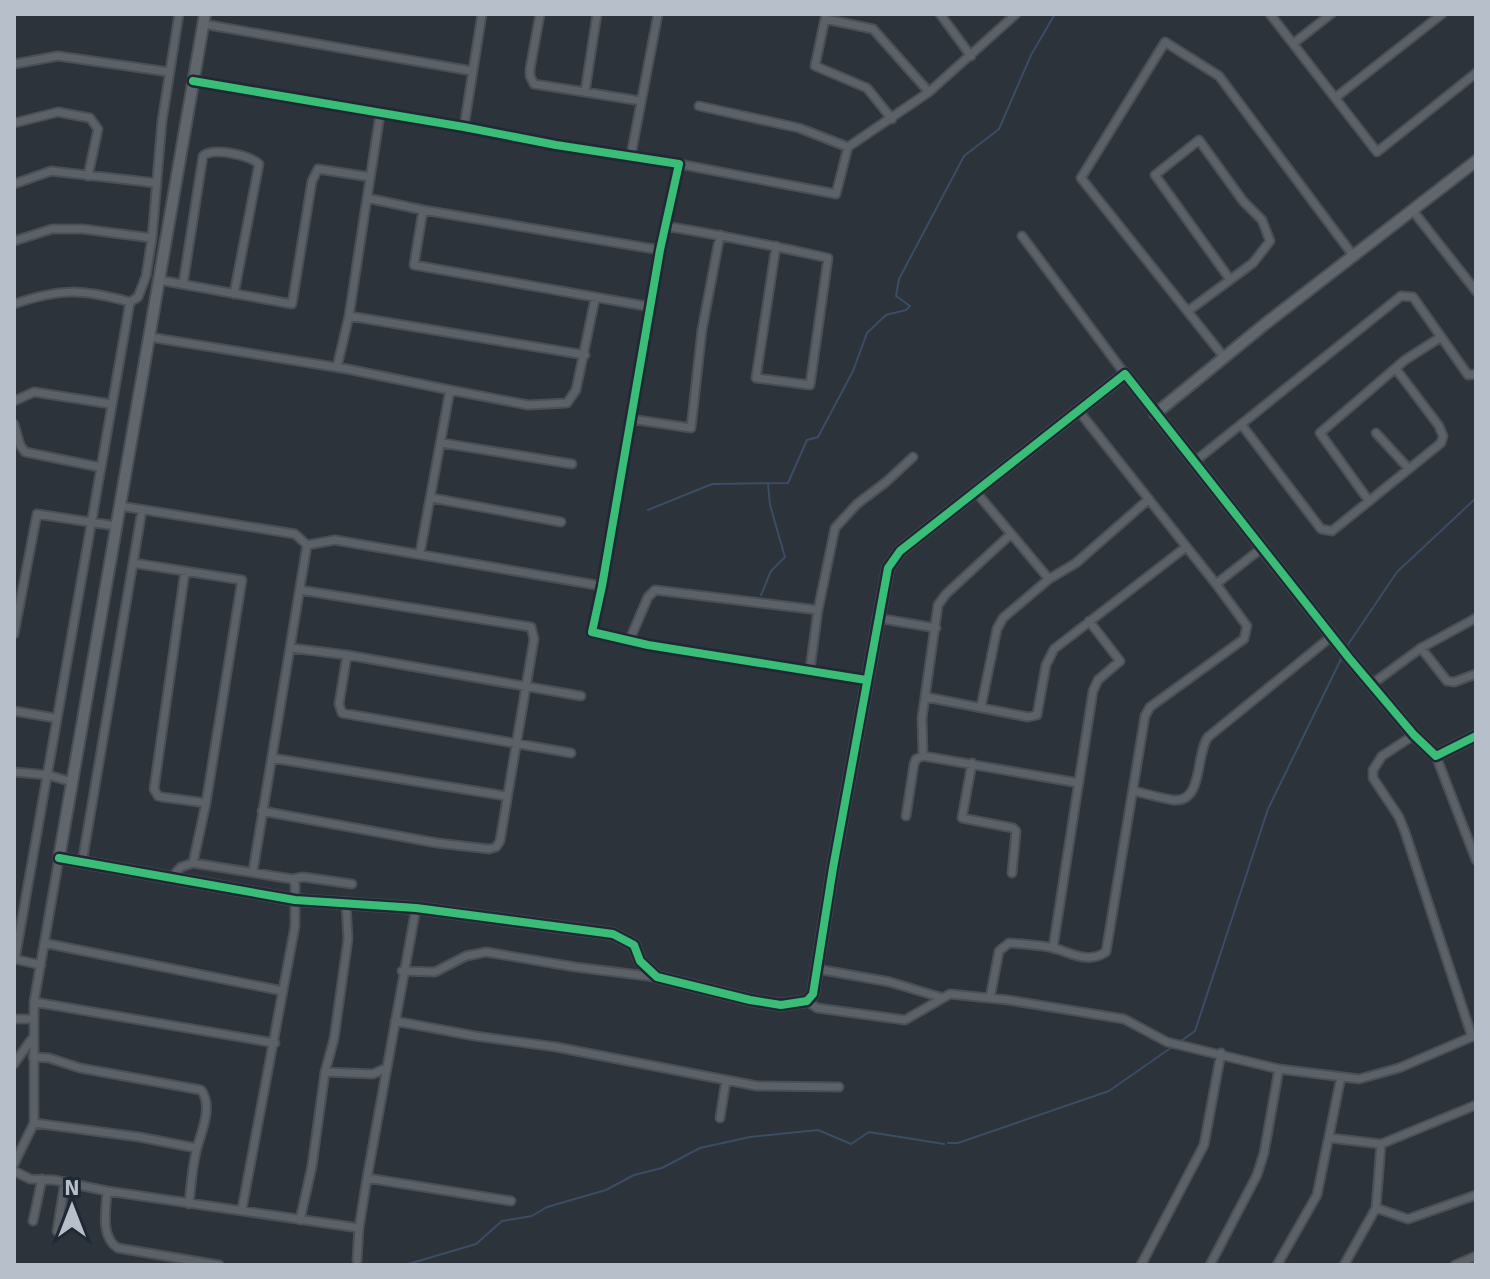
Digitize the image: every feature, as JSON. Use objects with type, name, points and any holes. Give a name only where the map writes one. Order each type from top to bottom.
[{"type":"street","points":[[14,304],[65,291],[98,294],[130,302],[138,297],[143,287],[152,238],[169,72],[179,14]]},
{"type":"street","points":[[464,127],[482,15],[472,14]]},
{"type":"street","points":[[540,14],[530,69],[531,81],[540,86],[641,101]]},
{"type":"street","points":[[585,92],[597,14]]},
{"type":"street","points":[[631,155],[658,14]]},
{"type":"street","points":[[940,14],[971,56]]},
{"type":"street","points":[[193,81],[556,145],[631,155],[836,194],[848,147],[929,92],[1016,14]]},
{"type":"street","points":[[1270,14],[1377,152],[1476,73]]},
{"type":"street","points":[[1294,43],[1331,14]]},
{"type":"street","points":[[1335,98],[1442,14]]},
{"type":"street","points":[[892,119],[867,88],[815,66],[826,17],[873,29],[929,92]]},
{"type":"street","points":[[14,1164],[34,1123],[34,1002],[204,19],[472,71]]},
{"type":"street","points":[[1224,357],[1081,178],[1165,42],[1219,76],[1352,254]]},
{"type":"street","points":[[14,64],[58,56],[169,72]]},
{"type":"street","points":[[699,106],[799,128],[848,147]]},
{"type":"street","points":[[14,123],[58,112],[90,118],[98,129],[88,176]]},
{"type":"street","points":[[337,367],[349,316],[380,115]]},
{"type":"street","points":[[1188,311],[1253,263],[1270,241],[1262,220],[1243,201],[1199,140],[1155,175],[1229,278]]},
{"type":"street","points":[[183,284],[203,156],[211,151],[252,159],[259,164],[234,294]]},
{"type":"street","points":[[1155,414],[1352,254],[1476,161]]},
{"type":"street","points":[[679,164],[660,250],[592,632],[648,645],[866,680]]},
{"type":"street","points":[[159,280],[292,304],[312,181],[318,169],[370,177]]},
{"type":"street","points":[[14,184],[51,171],[156,183]]},
{"type":"street","points":[[367,198],[660,250]]},
{"type":"street","points":[[423,210],[414,265],[651,307]]},
{"type":"street","points":[[1413,211],[1476,291]]},
{"type":"street","points":[[665,226],[720,235],[776,246],[828,258],[810,385],[756,378],[776,246]]},
{"type":"street","points":[[14,229],[15,240],[52,229],[83,229],[152,238]]},
{"type":"street","points":[[631,419],[691,428],[702,330],[720,235]]},
{"type":"street","points":[[1022,236],[1155,414],[1349,658],[1414,735],[1436,756],[1476,860]]},
{"type":"street","points":[[1194,462],[1401,296],[1413,297],[1468,375],[1476,374]]},
{"type":"street","points":[[149,337],[337,367],[528,405],[567,403],[576,390],[595,299]]},
{"type":"street","points":[[41,965],[14,959],[130,302]]},
{"type":"street","points":[[349,316],[585,355]]},
{"type":"street","points":[[1369,501],[1320,433],[1396,369],[1441,337]]},
{"type":"street","points":[[1241,424],[1325,532],[1332,531],[1435,449],[1443,436],[1431,413],[1396,369]]},
{"type":"street","points":[[402,971],[435,972],[466,956],[486,952],[657,977],[781,1005],[807,1001],[813,994],[888,568],[900,551],[1125,374]]},
{"type":"street","points":[[420,553],[450,390]]},
{"type":"street","points":[[14,401],[34,392],[111,404]]},
{"type":"street","points":[[990,998],[999,951],[1009,943],[1053,948],[1086,958],[1098,957],[1106,952],[1145,716],[1150,707],[1244,639],[1247,632],[1247,626],[1216,584],[1078,410]]},
{"type":"street","points":[[14,424],[20,445],[32,455],[99,467]]},
{"type":"street","points":[[1376,433],[1409,469]]},
{"type":"street","points":[[442,443],[572,464]]},
{"type":"street","points":[[810,669],[832,536],[840,520],[913,457]]},
{"type":"street","points":[[976,492],[1049,579]]},
{"type":"street","points":[[432,498],[561,522]]},
{"type":"street","points":[[981,707],[997,629],[1003,618],[1049,579],[1076,563],[1149,499]]},
{"type":"street","points":[[120,506],[295,534],[307,545]]},
{"type":"street","points":[[82,863],[142,510]]},
{"type":"street","points":[[14,634],[37,514],[116,526]]},
{"type":"street","points":[[923,756],[922,718],[942,599],[1011,534]]},
{"type":"street","points":[[307,545],[335,540],[602,586]]},
{"type":"street","points":[[253,871],[307,545]]},
{"type":"street","points":[[926,697],[1028,717],[1037,715],[1048,659],[1054,649],[1186,547]]},
{"type":"street","points":[[1216,584],[1262,548]]},
{"type":"street","points":[[133,563],[242,580],[206,803],[193,863]]},
{"type":"street","points":[[185,571],[154,789],[162,797],[206,803]]},
{"type":"street","points":[[262,811],[437,843],[489,849],[496,847],[500,841],[534,639],[533,629],[529,625],[300,590]]},
{"type":"street","points":[[630,639],[648,597],[655,590],[818,610]]},
{"type":"street","points":[[877,618],[936,628]]},
{"type":"street","points":[[1372,684],[1421,648],[1476,618]]},
{"type":"street","points":[[1053,948],[1094,686],[1120,661],[1089,621]]},
{"type":"street","points":[[1134,791],[1175,800],[1187,796],[1197,781],[1200,752],[1208,737],[1332,636]]},
{"type":"street","points":[[291,648],[581,696]]},
{"type":"street","points":[[1421,648],[1447,681],[1454,682],[1476,674]]},
{"type":"street","points":[[347,655],[339,704],[342,713],[571,753]]},
{"type":"street","points":[[14,711],[55,718]]},
{"type":"street","points":[[807,1001],[817,1008],[905,1020],[955,993],[1124,1019],[1167,1042],[1194,1046],[1279,1069],[1359,1079],[1399,1068],[1474,1036],[1405,832],[1399,817],[1373,778],[1373,770],[1382,756],[1414,735]]},
{"type":"street","points":[[1436,756],[1476,736]]},
{"type":"street","points":[[906,816],[914,764],[916,759],[923,756],[1079,783]]},
{"type":"street","points":[[272,758],[506,796]]},
{"type":"street","points":[[972,763],[962,818],[1016,831],[1012,873]]},
{"type":"street","points":[[14,772],[48,775],[72,782]]},
{"type":"street","points":[[59,858],[295,900],[416,908],[613,934],[634,945],[640,961],[657,977]]},
{"type":"street","points":[[169,879],[181,867],[193,863],[292,879],[303,877],[352,884]]},
{"type":"street","points":[[242,1209],[295,926],[295,884],[292,879]]},
{"type":"street","points":[[300,1220],[312,1166],[325,1072],[334,1039],[348,939],[346,903]]},
{"type":"street","points":[[357,1260],[367,1178],[402,971],[416,908]]},
{"type":"street","points":[[44,943],[283,991]]},
{"type":"street","points":[[817,969],[890,982],[943,998]]},
{"type":"street","points":[[34,1002],[275,1043]]},
{"type":"street","points":[[14,1019],[32,1019]]},
{"type":"street","points":[[395,1021],[776,1088],[839,1087]]},
{"type":"street","points":[[14,1064],[32,1039]]},
{"type":"street","points":[[1141,1265],[1204,1145],[1221,1053]]},
{"type":"street","points":[[33,1057],[201,1090],[206,1106],[202,1138],[196,1148],[189,1204]]},
{"type":"street","points":[[325,1072],[373,1074],[386,1068]]},
{"type":"street","points":[[1210,1265],[1257,1175],[1279,1069]]},
{"type":"street","points":[[1277,1265],[1317,1195],[1341,1077]]},
{"type":"street","points":[[720,1118],[726,1080]]},
{"type":"street","points":[[1330,1138],[1381,1144],[1476,1105]]},
{"type":"street","points":[[34,1123],[196,1148]]},
{"type":"street","points":[[1344,1265],[1376,1208],[1381,1144]]},
{"type":"street","points":[[14,1171],[30,1179],[359,1228]]},
{"type":"street","points":[[367,1178],[511,1201]]},
{"type":"street","points":[[33,1221],[42,1179]]},
{"type":"street","points":[[57,1231],[65,1182]]},
{"type":"street","points":[[107,1191],[106,1224],[112,1245],[219,1265]]},
{"type":"street","points":[[1376,1208],[1408,1219],[1476,1195]]},
{"type":"street","points":[[1455,1265],[1476,1256]]},
{"type":"waterway","points":[[648,510],[712,484],[788,483],[807,440],[818,437],[853,371],[867,333],[886,315],[910,306],[896,296],[899,279],[964,156],[999,129],[1031,55],[1055,14]]},
{"type":"waterway","points":[[761,595],[771,571],[785,557],[770,505],[768,484]]},
{"type":"waterway","points":[[1347,646],[1397,572],[1476,498]]},
{"type":"waterway","points":[[1178,1043],[1195,1031],[1268,809],[1343,655]]},
{"type":"waterway","points":[[948,1143],[958,1143],[1109,1091],[1172,1047]]},
{"type":"waterway","points":[[405,1265],[476,1244],[502,1221],[532,1216],[547,1207],[606,1190],[634,1175],[662,1168],[700,1148],[750,1137],[818,1130],[851,1144],[869,1132],[944,1144]]},
{"type":"cycle path","points":[[193,81],[679,164],[660,250],[592,632],[648,645],[866,680]]},
{"type":"cycle path","points":[[59,858],[295,900],[416,908],[613,934],[634,945],[640,961],[657,977],[781,1005],[807,1001],[813,994],[888,568],[900,551],[1125,374],[1349,658],[1414,735],[1436,756],[1476,736]]}]
